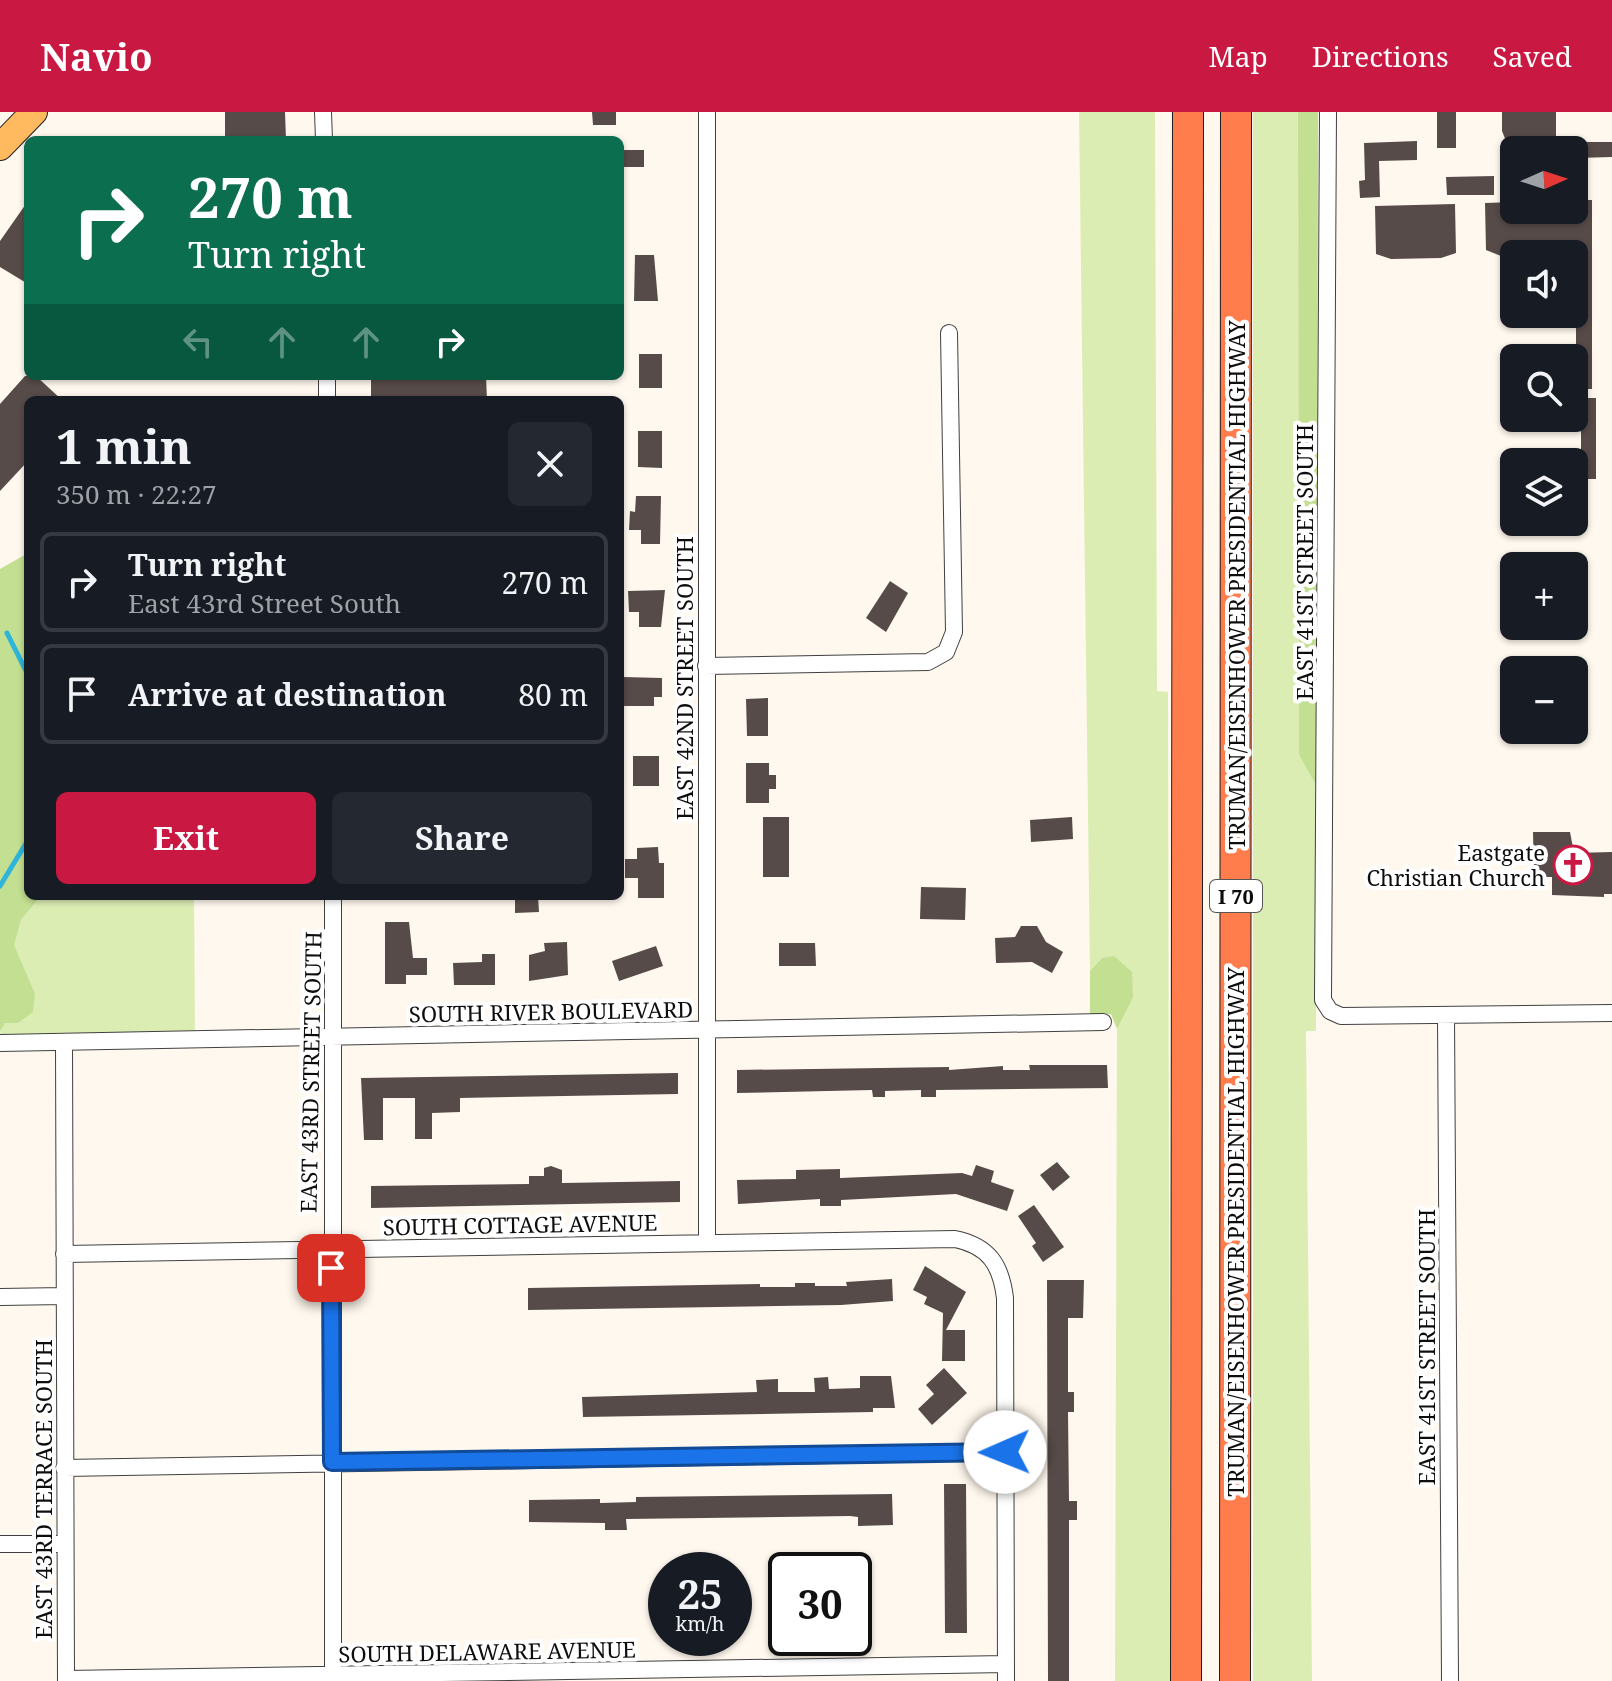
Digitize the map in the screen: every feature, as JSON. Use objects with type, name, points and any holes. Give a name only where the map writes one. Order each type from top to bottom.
[{"type":"highway","name":"I 70","points":[[1186,1681],[1188,112]]},
{"type":"highway","name":"TRUMAN/EISENHOWER PRESIDENTIAL HIGHWAY","points":[[1235,1681],[1236,112]]},
{"type":"main road","points":[[0,147],[34,112]]},
{"type":"street","points":[[323,112],[324,136]]},
{"type":"street","name":"EAST 42ND STREET SOUTH","points":[[707,112],[707,1243]]},
{"type":"street","name":"EAST 41ST STREET SOUTH","points":[[1328,112],[1323,1000],[1330,1011],[1341,1016],[1446,1016],[1450,1680]]},
{"type":"street","points":[[706,666],[928,662],[946,652],[954,632],[949,333]]},
{"type":"street","name":"EAST 43RD STREET SOUTH","points":[[333,900],[335,1036],[330,1059],[333,1678]]},
{"type":"street","points":[[1446,1016],[1612,1013]]},
{"type":"street","name":"SOUTH RIVER BOULEVARD","points":[[0,1043],[1103,1022]]},
{"type":"street","points":[[64,1042],[64,1254]]},
{"type":"street","name":"SOUTH COTTAGE AVENUE","points":[[64,1254],[955,1239],[976,1245],[991,1256],[1000,1270],[1004,1288],[1005,1452]]},
{"type":"street","name":"EAST 43RD TERRACE SOUTH","points":[[64,1254],[66,1680]]},
{"type":"street","points":[[0,1297],[64,1296]]},
{"type":"street","points":[[64,1468],[1005,1452],[1006,1673]]},
{"type":"street","points":[[0,1544],[64,1544]]},
{"type":"street","name":"SOUTH DELAWARE AVENUE","points":[[66,1680],[1006,1673]]},
{"type":"green space","points":[[1079,112],[1155,112],[1157,691],[1168,692],[1170,1681],[1115,1681],[1117,1029],[1133,998],[1102,958],[1090,971]]},
{"type":"green space","points":[[1253,112],[1298,112],[1299,755],[1317,787],[1316,1031],[1306,1031],[1312,1681],[1253,1681]]},
{"type":"green space","points":[[1298,112],[1318,112],[1317,787],[1299,755]]},
{"type":"green space","points":[[24,555],[24,900],[38,900],[21,920],[14,945],[35,994],[33,1012],[18,1023],[5,1023],[0,1032],[0,569]]},
{"type":"green space","points":[[38,900],[194,900],[195,1032],[0,1034],[22,968],[13,945],[21,920]]},
{"type":"green space","points":[[1114,956],[1132,972],[1133,998],[1117,1029],[1111,1014],[1090,1015],[1090,971],[1102,958]]},
{"type":"building","points":[[225,112],[285,112],[286,136],[225,136]]},
{"type":"building","points":[[592,112],[616,112],[616,125],[593,125]]},
{"type":"building","points":[[1437,112],[1456,112],[1456,148],[1437,148]]},
{"type":"building","points":[[1502,112],[1556,112],[1556,136],[1504,136]]},
{"type":"building","points":[[1417,141],[1417,160],[1379,161],[1380,197],[1360,198],[1359,181],[1365,180],[1364,143]]},
{"type":"building","points":[[1588,142],[1612,142],[1612,157],[1588,158]]},
{"type":"building","points":[[624,150],[644,150],[644,167],[624,167]]},
{"type":"building","points":[[1494,176],[1494,195],[1447,195],[1446,177]]},
{"type":"building","points":[[1588,200],[1592,200],[1592,389],[1588,389],[1588,344],[1576,344],[1576,328],[1588,328],[1588,240],[1500,240],[1500,256],[1486,250],[1485,203],[1500,202],[1500,224],[1588,224]]},
{"type":"building","points":[[1455,204],[1456,253],[1441,258],[1391,259],[1376,254],[1375,206]]},
{"type":"building","points":[[24,207],[24,282],[0,267],[0,241]]},
{"type":"building","points":[[635,255],[654,255],[658,301],[634,301]]},
{"type":"building","points":[[639,354],[662,354],[662,388],[639,388]]},
{"type":"building","points":[[24,377],[24,380],[40,380],[58,396],[24,396],[24,465],[0,491],[0,404]]},
{"type":"building","points":[[371,380],[486,380],[487,396],[371,396]]},
{"type":"building","points":[[1588,398],[1596,398],[1596,479],[1588,479],[1588,448],[1581,448],[1581,432],[1588,432]]},
{"type":"building","points":[[638,431],[662,431],[662,468],[638,467]]},
{"type":"building","points":[[636,496],[661,496],[660,544],[641,544],[641,530],[629,530],[630,511],[635,512]]},
{"type":"building","points":[[890,581],[908,593],[886,632],[866,618]]},
{"type":"building","points":[[665,590],[661,627],[639,627],[639,612],[629,612],[628,591]]},
{"type":"building","points":[[624,677],[662,678],[662,697],[654,697],[654,706],[624,706]]},
{"type":"building","points":[[768,698],[768,736],[747,736],[746,699]]},
{"type":"building","points":[[633,756],[659,756],[659,786],[633,786]]},
{"type":"building","points":[[746,763],[769,763],[769,775],[776,775],[776,789],[769,789],[769,803],[746,803]]},
{"type":"building","points":[[763,817],[789,817],[789,877],[763,877]]},
{"type":"building","points":[[1072,817],[1073,839],[1031,842],[1030,820]]},
{"type":"building","name":"Eastgate Christian Church","points":[[1533,832],[1570,832],[1574,853],[1612,852],[1612,894],[1604,894],[1604,897],[1552,895],[1552,877],[1534,877]]},
{"type":"building","points":[[658,847],[659,863],[664,863],[664,898],[638,898],[638,878],[625,878],[625,859],[637,859],[637,848]]},
{"type":"building","points":[[921,887],[966,888],[965,920],[920,919]]},
{"type":"building","points":[[515,900],[538,900],[539,912],[515,913]]},
{"type":"building","points":[[385,922],[409,922],[413,958],[427,958],[427,975],[406,975],[406,984],[385,984]]},
{"type":"building","points":[[1021,926],[1037,926],[1046,942],[1063,952],[1052,973],[1032,962],[996,963],[995,938],[1015,937]]},
{"type":"building","points":[[567,942],[568,975],[529,981],[529,955],[545,951],[544,943]]},
{"type":"building","points":[[779,943],[815,943],[816,966],[779,966]]},
{"type":"building","points":[[656,946],[663,966],[619,981],[612,961]]},
{"type":"building","points":[[482,954],[495,954],[495,985],[454,985],[453,963],[482,962]]},
{"type":"building","points":[[1029,1065],[1107,1065],[1108,1088],[936,1090],[936,1097],[921,1097],[921,1090],[885,1091],[885,1097],[873,1097],[872,1090],[737,1093],[737,1070],[949,1067],[949,1070],[1003,1066],[1003,1070],[1030,1070]]},
{"type":"building","points":[[678,1073],[678,1094],[460,1098],[460,1112],[432,1113],[432,1139],[415,1139],[415,1098],[383,1098],[383,1140],[364,1140],[361,1078]]},
{"type":"building","points":[[1057,1162],[1070,1177],[1053,1191],[1040,1175]]},
{"type":"building","points":[[976,1165],[994,1171],[991,1182],[1014,1190],[1007,1211],[956,1194],[841,1200],[841,1206],[820,1206],[820,1199],[738,1204],[737,1180],[796,1179],[796,1170],[840,1169],[840,1178],[962,1173],[972,1176]]},
{"type":"building","points":[[551,1166],[562,1170],[562,1183],[680,1181],[680,1202],[371,1208],[371,1186],[529,1184],[529,1176],[544,1176],[544,1168]]},
{"type":"building","points":[[1034,1205],[1064,1247],[1043,1262],[1032,1246],[1036,1243],[1018,1216]]},
{"type":"building","points":[[925,1266],[966,1292],[946,1330],[965,1330],[965,1361],[942,1361],[943,1313],[924,1304],[927,1297],[913,1290]]},
{"type":"building","points":[[892,1279],[893,1301],[841,1305],[528,1310],[528,1288],[760,1284],[760,1287],[795,1287],[795,1283],[847,1286],[846,1282]]},
{"type":"building","points":[[1047,1280],[1084,1280],[1083,1318],[1068,1318],[1068,1392],[1074,1392],[1074,1412],[1068,1412],[1069,1501],[1077,1501],[1077,1520],[1069,1520],[1069,1681],[1048,1681]]},
{"type":"building","points":[[944,1368],[967,1393],[932,1425],[918,1409],[934,1394],[926,1385]]},
{"type":"building","points":[[860,1376],[891,1376],[895,1408],[873,1408],[873,1412],[583,1417],[582,1397],[757,1392],[756,1380],[778,1379],[778,1392],[815,1392],[814,1378],[828,1377],[829,1389],[860,1388]]},
{"type":"building","points":[[944,1484],[966,1484],[967,1633],[945,1633]]},
{"type":"building","points":[[892,1494],[893,1525],[858,1526],[858,1517],[850,1516],[626,1519],[627,1530],[605,1530],[605,1523],[529,1522],[529,1500],[600,1499],[600,1503],[636,1502],[636,1497]]},
{"type":"waterway","points":[[7,633],[24,667]]},
{"type":"waterway","points":[[0,886],[24,847]]},
{"type":"place","name":"Eastgate Christian Church","points":[[1573,865]]},
{"type":"route","points":[[331,1268],[332,1462],[1005,1452]]}]
